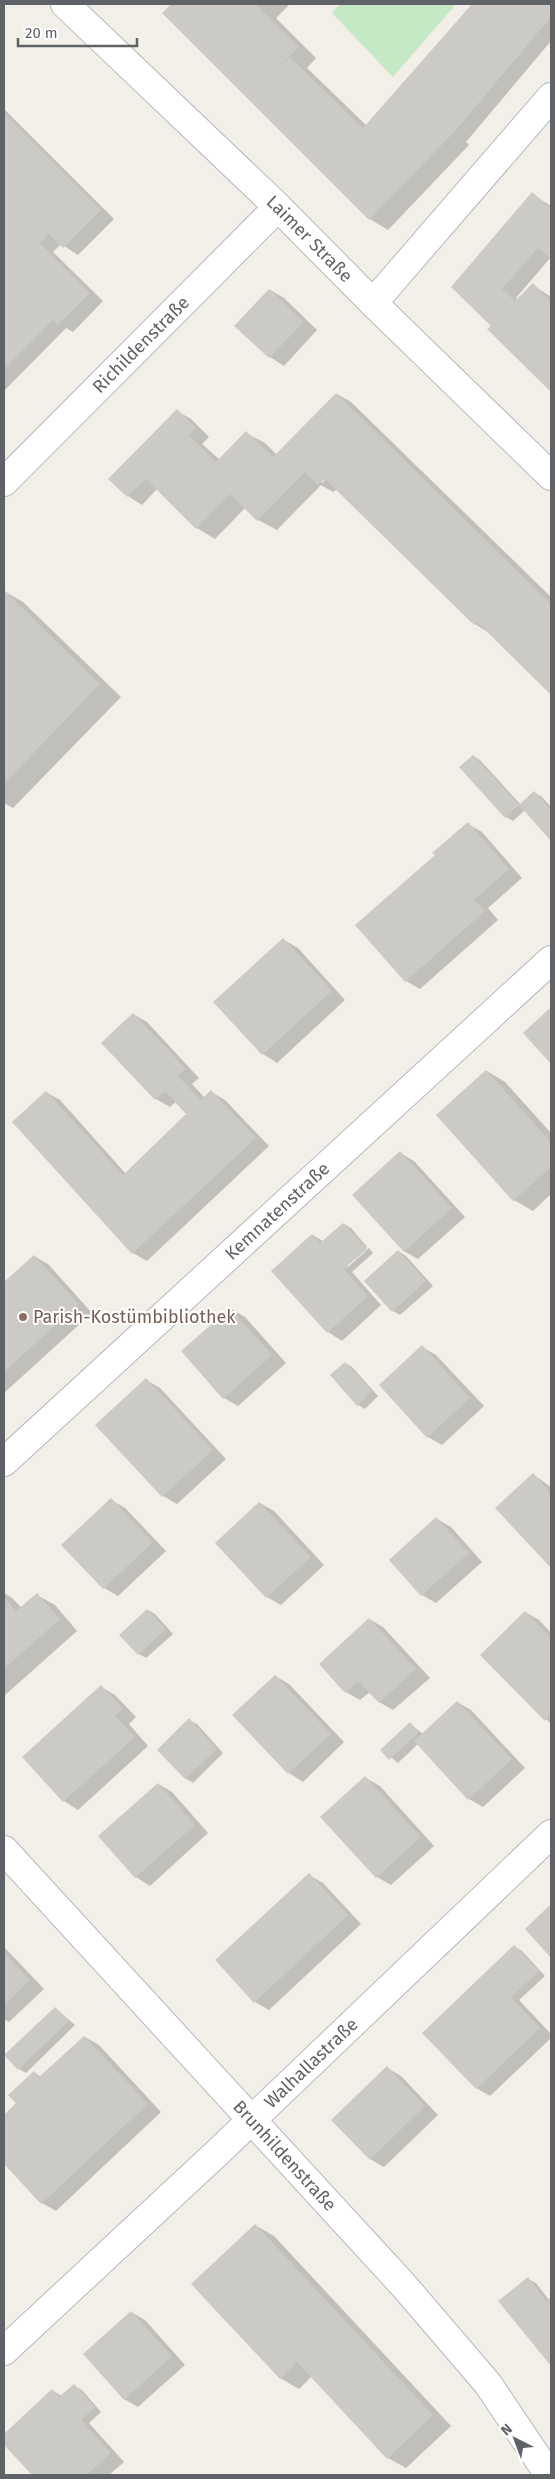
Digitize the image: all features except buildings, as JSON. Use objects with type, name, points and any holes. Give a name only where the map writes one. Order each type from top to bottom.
[{"type":"street","name":"Laimer Straße","points":[[65,4],[278,207],[373,303],[551,476]]},
{"type":"street","points":[[373,303],[551,97]]},
{"type":"street","name":"Richildenstraße","points":[[4,482],[278,207]]},
{"type":"street","name":"Kemnatenstraße","points":[[4,1462],[551,960]]},
{"type":"street","name":"Walhallastraße","points":[[4,2351],[253,2120],[551,1834]]},
{"type":"street","name":"Brunhildenstraße","points":[[4,1850],[253,2120],[274,2146],[406,2287],[488,2384],[549,2475]]},
{"type":"green space","points":[[340,4],[456,4],[393,77],[332,13]]},
{"type":"place","name":"Parish-Kostümbibliothek","points":[[23,1317]]}]
